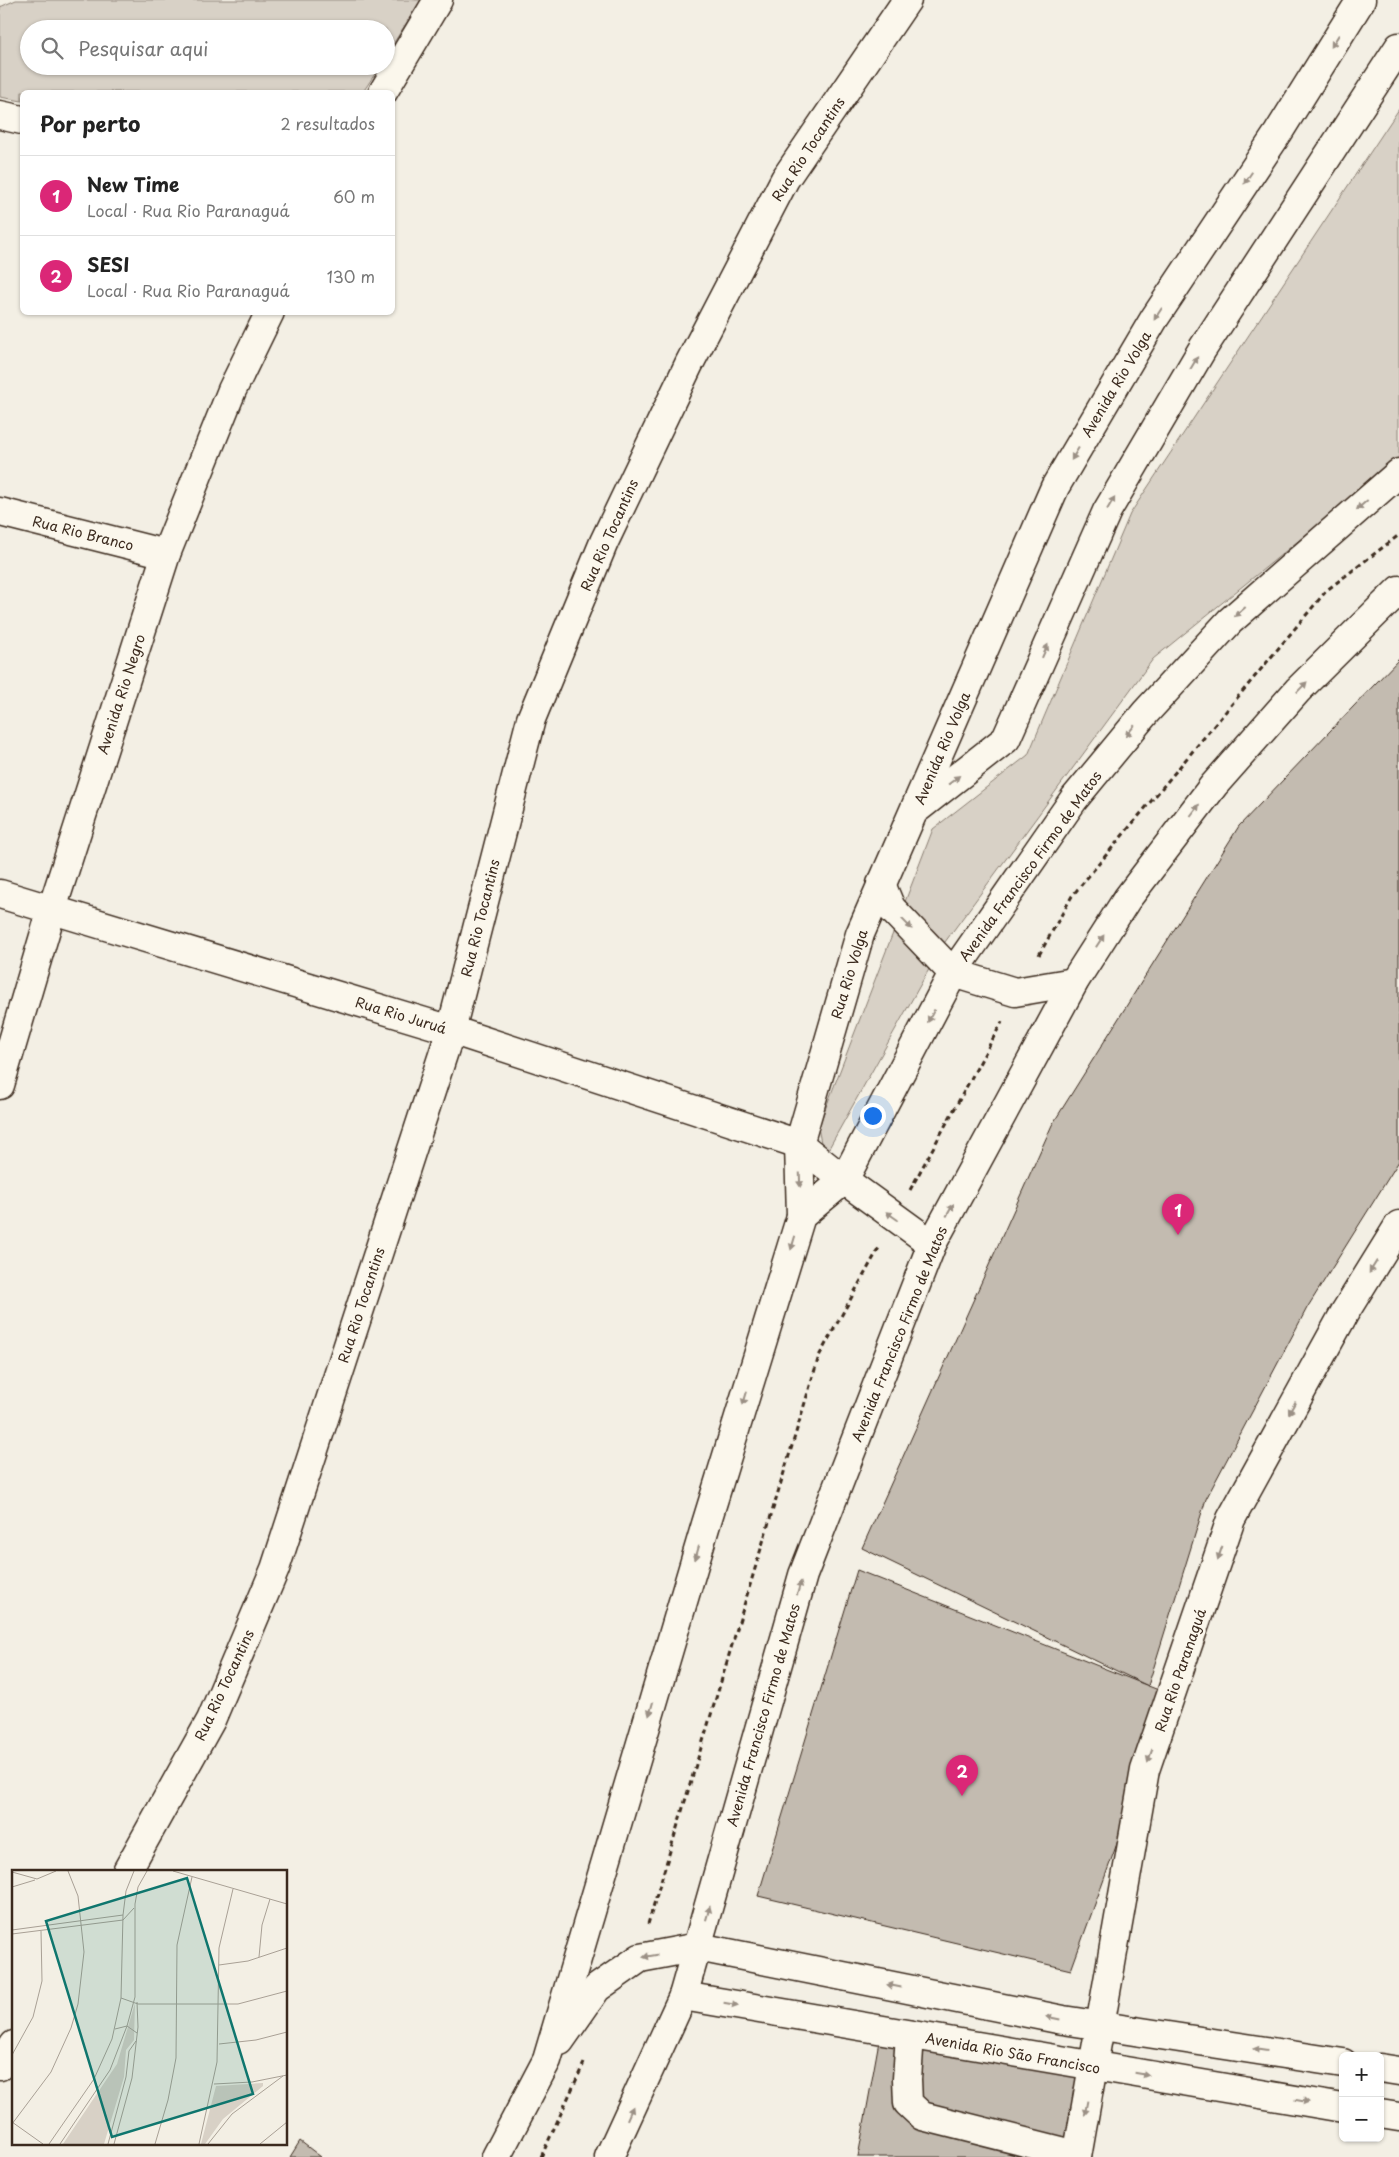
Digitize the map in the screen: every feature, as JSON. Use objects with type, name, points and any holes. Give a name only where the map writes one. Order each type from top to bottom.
[{"type":"street","points":[[395,72],[438,0]]},
{"type":"street","name":"Rua Rio Tocantins","points":[[128,1870],[211,1720],[275,1569],[451,1030],[531,719],[604,542],[688,364],[785,179],[907,0]]},
{"type":"street","name":"Avenida Rio Volga","points":[[915,810],[1055,487],[1154,320],[1278,132],[1361,0]]},
{"type":"street","name":"Avenida Rio Volga","points":[[915,810],[1006,739],[1107,511],[1203,348],[1399,47]]},
{"type":"street","points":[[384,90],[393,75]]},
{"type":"street","points":[[0,116],[20,120]]},
{"type":"street","name":"Avenida Rio Negro","points":[[0,1085],[52,909],[166,554],[232,390],[269,315]]},
{"type":"street","name":"Avenida Francisco Firmo de Matos","points":[[801,1216],[844,1180],[953,973],[1074,799],[1146,712],[1230,621],[1399,473]]},
{"type":"street","name":"Rua Rio Branco","points":[[0,512],[166,554]]},
{"type":"street","name":"Avenida Francisco Firmo de Matos","points":[[610,2157],[683,1996],[802,1575],[932,1244],[1074,982],[1127,899],[1214,785],[1298,690],[1399,590]]},
{"type":"street","name":"Rua Rio Volga","points":[[799,1144],[860,934],[880,884],[915,810]]},
{"type":"street","points":[[880,884],[891,908],[953,973],[1015,992],[1074,982]]},
{"type":"street","name":"Rua Rio Juruá","points":[[0,894],[451,1030],[799,1144]]},
{"type":"street","points":[[799,1144],[844,1180],[932,1244]]},
{"type":"street","points":[[547,2060],[706,1524],[801,1216],[799,1144]]},
{"type":"street","name":"Rua Rio Paranaguá","points":[[1077,2156],[1145,1770],[1231,1519],[1345,1312],[1399,1225]]},
{"type":"street","points":[[496,2157],[547,2060],[597,1988],[640,1958],[698,1947],[1101,2026],[1339,2062]]},
{"type":"street","name":"Avenida Rio São Francisco","points":[[683,1996],[1339,2107]]},
{"type":"street","points":[[910,2036],[907,2079],[908,2103],[922,2116],[1077,2156]]},
{"type":"street","points":[[0,2066],[12,2048]]},
{"type":"street","points":[[1384,2069],[1399,2071]]},
{"type":"street","points":[[1384,2115],[1399,2117]]},
{"type":"shaded area","points":[[16,0],[421,0],[395,41],[395,20],[20,20],[20,75],[374,75],[364,90],[20,90],[20,101],[0,97],[0,7]]},
{"type":"shaded area","points":[[1399,109],[1399,459],[1153,659],[942,946],[824,1157],[818,1128],[933,829],[1028,755],[1130,514]]},
{"type":"building","points":[[1399,659],[1399,1161],[1307,1308],[1206,1499],[1148,1686],[862,1548],[1052,1125],[1239,826]]},
{"type":"building","points":[[857,1570],[1171,1695],[1071,1970],[758,1896]]},
{"type":"building","points":[[879,2041],[1086,2073],[1066,2157],[858,2157]]},
{"type":"building","points":[[300,2141],[321,2157],[290,2157]]},
{"type":"place","name":"New Time","points":[[1178,1235]]},
{"type":"place","name":"SESI","points":[[962,1796]]}]
